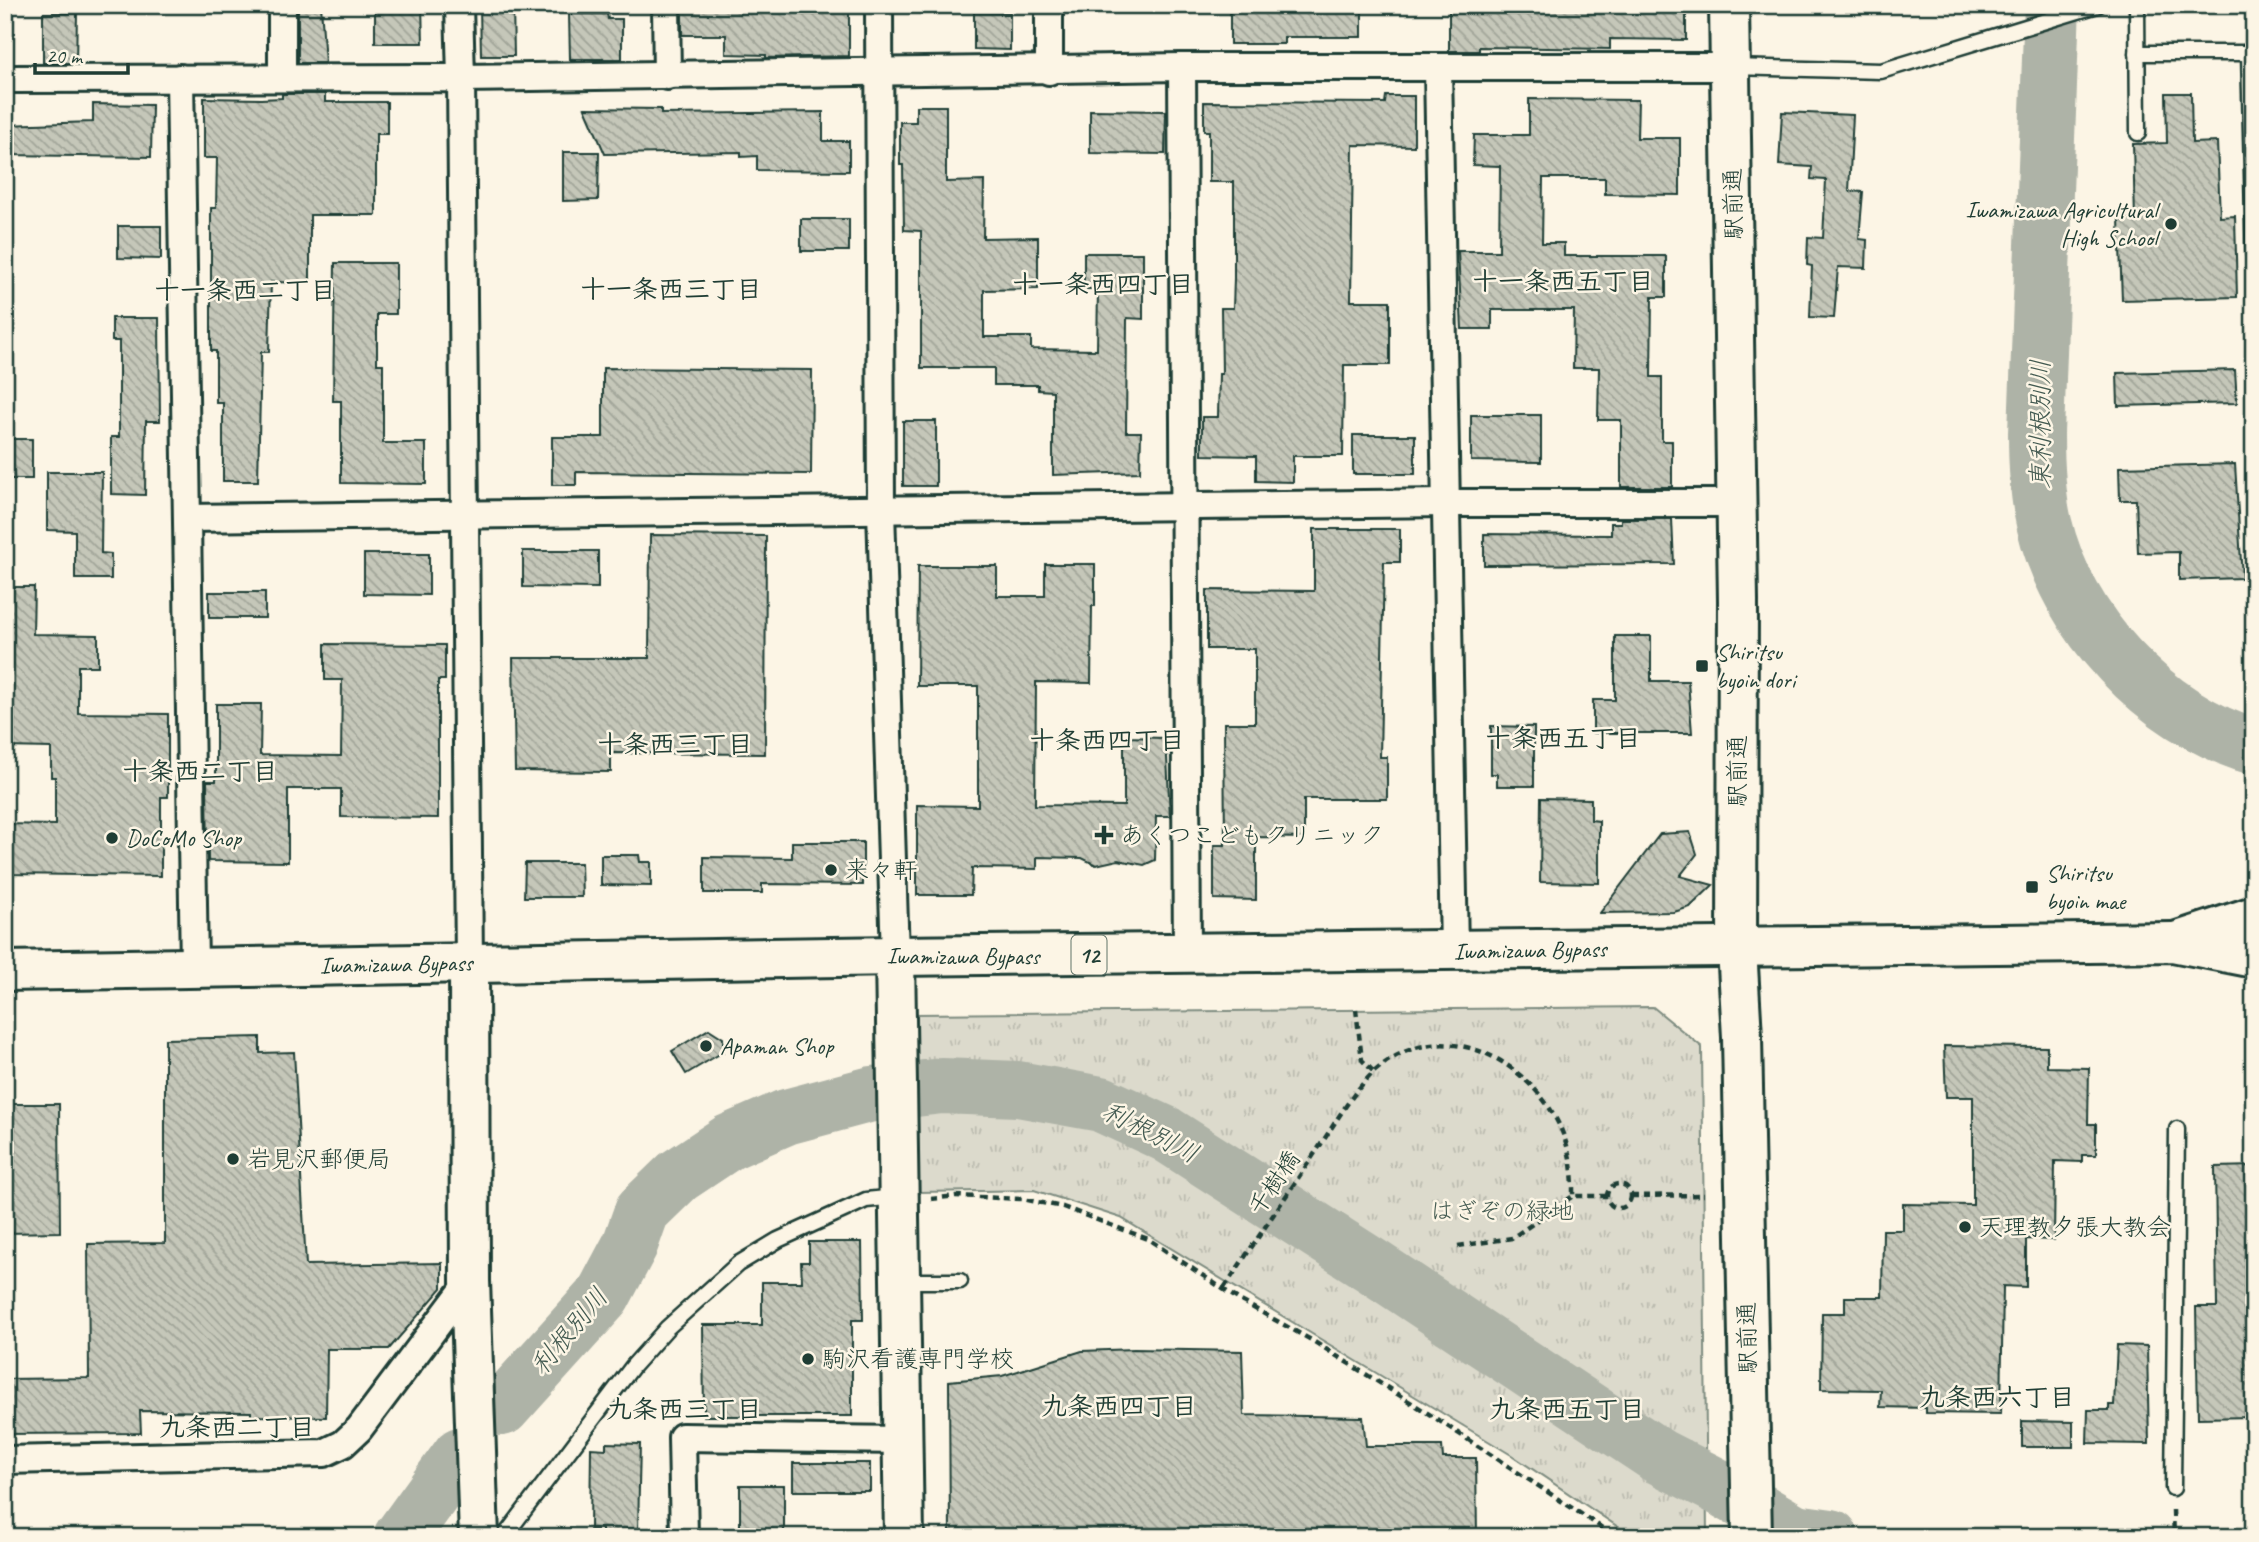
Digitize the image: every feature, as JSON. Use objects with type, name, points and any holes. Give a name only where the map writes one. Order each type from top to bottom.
[{"type":"main road","name":"駅前通","points":[[1729,5],[1737,503],[1737,948],[1742,1037],[1752,1537]]},
{"type":"main road","name":"Iwamizawa Bypass","points":[[2172,942],[2254,916]]},
{"type":"main road","name":"Iwamizawa Bypass","points":[[5,971],[895,956],[1188,955],[2172,942],[2254,958]]},
{"type":"main road","points":[[895,956],[904,1537]]},
{"type":"main road","points":[[469,963],[470,1281],[479,1537]]},
{"type":"street","points":[[282,5],[282,78]]},
{"type":"street","points":[[459,5],[467,517],[469,963]]},
{"type":"street","points":[[666,5],[667,76]]},
{"type":"street","points":[[878,5],[881,510],[895,956]]},
{"type":"street","points":[[1048,5],[1049,71]]},
{"type":"street","points":[[1182,67],[1188,955]]},
{"type":"street","points":[[5,79],[667,76],[1182,67],[1731,67]]},
{"type":"street","points":[[1438,67],[1454,951]]},
{"type":"street","points":[[180,78],[194,966]]},
{"type":"street","points":[[187,519],[1446,503],[1737,503]]},
{"type":"street","points":[[5,1460],[324,1453],[343,1444],[359,1429],[470,1281]]},
{"type":"street","points":[[684,1537],[682,1437],[902,1440]]},
{"type":"lane","points":[[1731,67],[1881,71],[2098,5]]},
{"type":"lane","points":[[2137,5],[2138,133]]},
{"type":"lane","points":[[2137,53],[2251,53],[2254,255]]},
{"type":"lane","points":[[2173,1488],[2177,1129]]},
{"type":"lane","points":[[504,1537],[633,1366],[667,1328],[738,1264],[778,1240],[866,1200],[899,1195]]},
{"type":"lane","points":[[900,1281],[960,1281]]},
{"type":"path","points":[[1356,1009],[1363,1060],[1374,1073]]},
{"type":"path","name":"千樹橋","points":[[1224,1287],[1353,1097],[1374,1073],[1391,1059],[1436,1045],[1466,1045],[1489,1052],[1542,1096],[1570,1147],[1573,1196]]},
{"type":"path","points":[[1617,1184],[1626,1186],[1631,1196],[1629,1203],[1619,1208],[1612,1206],[1607,1196],[1610,1188],[1617,1184]]},
{"type":"path","points":[[899,1195],[1022,1199],[1063,1206],[1149,1239],[1426,1412],[1616,1537]]},
{"type":"path","points":[[1631,1196],[1704,1195]]},
{"type":"path","points":[[1458,1246],[1512,1238],[1573,1196],[1607,1196]]},
{"type":"green space","name":"はぎぞの緑地","points":[[1653,1007],[1702,1047],[1707,1537],[1633,1537],[1513,1456],[1121,1218],[1034,1190],[919,1192],[914,1014]]},
{"type":"building","points":[[298,5],[321,5],[325,63],[298,63]]},
{"type":"building","points":[[375,5],[422,5],[423,43],[375,43]]},
{"type":"building","points":[[480,5],[513,5],[514,56],[481,56]]},
{"type":"building","points":[[682,5],[849,5],[849,56],[766,58],[766,55],[726,54],[726,35],[682,35]]},
{"type":"building","points":[[1230,5],[1362,5],[1362,37],[1284,37],[1284,44],[1230,44]]},
{"type":"building","points":[[1449,5],[1686,5],[1686,40],[1610,39],[1610,49],[1479,47],[1479,51],[1449,51]]},
{"type":"building","points":[[974,12],[1010,13],[1010,50],[974,49]]},
{"type":"building","points":[[43,13],[77,13],[76,63],[43,63]]},
{"type":"building","points":[[569,14],[607,14],[608,19],[622,19],[622,59],[570,59]]},
{"type":"building","points":[[2166,93],[2191,93],[2192,143],[2217,142],[2220,217],[2235,216],[2237,297],[2122,300],[2119,219],[2135,219],[2133,144],[2167,143]]},
{"type":"building","points":[[282,94],[325,94],[325,102],[387,102],[387,134],[376,134],[376,215],[310,215],[310,283],[271,282],[269,352],[261,352],[258,481],[223,481],[223,403],[216,403],[216,351],[211,351],[211,208],[216,208],[217,158],[204,158],[204,98],[282,98]]},
{"type":"building","points":[[1386,96],[1414,96],[1414,146],[1353,145],[1351,301],[1390,301],[1390,365],[1344,365],[1343,456],[1293,456],[1293,482],[1256,481],[1256,456],[1202,455],[1202,417],[1218,417],[1219,374],[1222,374],[1221,308],[1233,308],[1234,278],[1234,182],[1209,182],[1209,131],[1204,131],[1204,102],[1385,103]]},
{"type":"building","points":[[1529,99],[1638,100],[1637,138],[1680,138],[1680,195],[1605,194],[1605,178],[1543,178],[1542,243],[1564,243],[1564,256],[1666,256],[1666,297],[1652,297],[1651,377],[1662,377],[1662,441],[1672,441],[1672,487],[1621,487],[1621,420],[1598,420],[1599,368],[1573,368],[1574,310],[1492,310],[1492,329],[1462,329],[1458,251],[1499,251],[1500,166],[1473,165],[1474,135],[1529,135]]},
{"type":"building","points":[[93,104],[152,105],[151,157],[5,155],[5,125],[93,122]]},
{"type":"building","points":[[916,106],[946,106],[946,182],[984,181],[983,238],[1038,237],[1038,289],[984,290],[984,337],[1031,337],[1031,349],[1097,350],[1098,289],[1084,289],[1084,253],[1143,253],[1143,319],[1127,318],[1126,432],[1141,432],[1140,472],[1053,475],[1053,391],[1038,390],[1038,385],[994,385],[994,368],[921,368],[921,231],[904,230],[903,165],[900,165],[900,122],[916,122]]},
{"type":"building","points":[[585,108],[661,109],[661,114],[823,112],[823,141],[849,141],[849,171],[757,170],[757,156],[741,157],[741,152],[605,154]]},
{"type":"building","points":[[1090,110],[1166,111],[1165,154],[1090,153]]},
{"type":"building","points":[[1782,112],[1853,115],[1849,191],[1863,192],[1859,239],[1867,240],[1866,268],[1838,267],[1834,318],[1810,317],[1812,266],[1807,265],[1808,237],[1823,238],[1826,180],[1811,179],[1812,167],[1779,165]]},
{"type":"building","points":[[563,152],[599,152],[598,200],[563,201]]},
{"type":"building","points":[[801,219],[849,219],[849,251],[801,251]]},
{"type":"building","points":[[118,226],[161,226],[161,259],[118,258]]},
{"type":"building","points":[[335,263],[396,263],[396,314],[377,314],[377,364],[383,364],[383,443],[426,443],[426,484],[341,483],[341,401],[333,401]]},
{"type":"building","points":[[112,318],[159,318],[160,421],[146,421],[145,495],[111,494],[111,437],[119,437],[119,341],[112,341]]},
{"type":"building","points":[[603,368],[812,370],[811,474],[576,472],[576,485],[552,485],[552,437],[603,437]]},
{"type":"building","points":[[2235,370],[2237,403],[2118,406],[2117,373]]},
{"type":"building","points":[[1471,415],[1541,415],[1541,462],[1471,461]]},
{"type":"building","points":[[903,421],[936,421],[936,486],[903,486]]},
{"type":"building","points":[[1353,435],[1415,435],[1415,474],[1353,474]]},
{"type":"building","points":[[5,439],[32,439],[32,479],[5,479]]},
{"type":"building","points":[[2235,464],[2242,578],[2179,580],[2179,552],[2138,553],[2136,500],[2120,500],[2119,467]]},
{"type":"building","points":[[47,472],[102,472],[101,553],[111,554],[111,579],[75,579],[75,531],[47,530]]},
{"type":"building","points":[[1621,519],[1672,519],[1674,564],[1484,565],[1484,534],[1611,535],[1611,523],[1621,523]]},
{"type":"building","points":[[1314,529],[1400,529],[1400,562],[1384,562],[1380,757],[1387,757],[1387,799],[1304,799],[1304,838],[1256,837],[1256,900],[1214,899],[1214,845],[1225,845],[1224,723],[1255,723],[1255,649],[1207,649],[1207,590],[1314,591]]},
{"type":"building","points":[[650,535],[766,536],[765,754],[611,753],[611,772],[515,771],[513,658],[649,658]]},
{"type":"building","points":[[523,551],[598,551],[598,588],[523,587]]},
{"type":"building","points":[[364,554],[429,554],[429,595],[364,594]]},
{"type":"building","points":[[1045,564],[1095,564],[1095,606],[1092,606],[1091,683],[1036,682],[1035,805],[1124,806],[1124,737],[1166,738],[1170,816],[1156,816],[1155,860],[1144,865],[1118,860],[1096,865],[1082,858],[1037,857],[1037,869],[972,868],[971,895],[917,895],[917,805],[978,806],[978,686],[917,686],[918,566],[997,566],[997,596],[1045,596]]},
{"type":"building","points":[[5,587],[34,587],[33,634],[98,635],[98,666],[78,666],[78,713],[168,714],[168,797],[161,797],[161,876],[5,874],[5,824],[55,825],[55,777],[51,777],[51,748],[5,747]]},
{"type":"building","points":[[209,592],[265,592],[265,618],[209,618]]},
{"type":"building","points":[[1615,636],[1651,636],[1651,681],[1688,681],[1692,733],[1593,733],[1593,700],[1615,700]]},
{"type":"building","points":[[325,644],[445,645],[445,680],[438,680],[438,818],[341,817],[341,789],[288,789],[288,862],[208,861],[207,781],[216,781],[216,704],[261,704],[260,755],[341,756],[342,680],[325,680]]},
{"type":"building","points":[[1491,726],[1534,727],[1534,786],[1497,786],[1497,774],[1491,774]]},
{"type":"building","points":[[1541,798],[1591,799],[1591,820],[1599,821],[1599,883],[1540,882]]},
{"type":"building","points":[[1690,832],[1697,854],[1680,876],[1713,885],[1690,907],[1674,912],[1600,913],[1660,834]]},
{"type":"building","points":[[792,842],[863,842],[863,885],[762,884],[762,893],[704,893],[704,857],[792,858]]},
{"type":"building","points":[[601,855],[639,855],[640,862],[651,862],[651,886],[601,885]]},
{"type":"building","points":[[525,863],[581,863],[582,897],[524,897]]},
{"type":"building","points":[[709,1029],[723,1038],[723,1052],[686,1074],[672,1051]]},
{"type":"building","name":"岩見沢郵便局","points":[[260,1037],[260,1053],[294,1052],[306,1265],[442,1263],[442,1288],[389,1349],[327,1349],[326,1417],[251,1416],[251,1412],[140,1411],[141,1433],[5,1434],[5,1379],[89,1378],[88,1244],[165,1243],[165,1039]]},
{"type":"building","name":"天理教夕張大教会","points":[[1944,1046],[2047,1047],[2047,1067],[2089,1068],[2088,1124],[2096,1124],[2096,1155],[2082,1155],[2082,1162],[2055,1161],[2054,1240],[2026,1239],[2026,1287],[2003,1286],[2001,1414],[1926,1413],[1926,1408],[1880,1407],[1881,1390],[1821,1389],[1822,1313],[1845,1313],[1845,1297],[1882,1297],[1883,1230],[1903,1230],[1903,1204],[1973,1205],[1973,1097],[1946,1097]]},
{"type":"building","points":[[5,1104],[59,1104],[60,1232],[5,1233]]},
{"type":"building","points":[[2254,1166],[2254,1417],[2198,1418],[2196,1307],[2217,1307],[2215,1167]]},
{"type":"building","points":[[809,1242],[862,1242],[863,1320],[852,1320],[852,1416],[704,1416],[703,1325],[762,1325],[762,1282],[802,1282],[801,1262],[809,1262]]},
{"type":"building","points":[[2117,1345],[2147,1346],[2149,1444],[2087,1443],[2088,1410],[2109,1410],[2109,1405],[2114,1405]]},
{"type":"building","points":[[1082,1351],[1242,1351],[1244,1415],[1363,1417],[1366,1446],[1442,1446],[1443,1458],[1476,1458],[1477,1537],[950,1537],[949,1381],[1002,1376]]},
{"type":"building","points":[[2022,1421],[2073,1422],[2073,1447],[2022,1447]]},
{"type":"building","points":[[606,1443],[640,1444],[638,1529],[627,1529],[627,1537],[602,1537],[602,1529],[590,1529],[591,1448],[606,1449]]},
{"type":"building","points":[[793,1463],[870,1463],[870,1491],[793,1491]]},
{"type":"building","points":[[740,1485],[784,1485],[784,1537],[740,1537]]},
{"type":"waterway","name":"東利根別川","points":[[2052,5],[2036,433],[2037,478],[2044,523],[2056,560],[2073,596],[2094,630],[2120,662],[2150,690],[2183,714],[2217,733],[2254,747]]},
{"type":"waterway","name":"利根別川","points":[[502,1408],[603,1296],[630,1245],[642,1211],[678,1176],[729,1142],[786,1117],[872,1094],[942,1086],[1018,1089],[1101,1104],[1166,1134],[1374,1267],[1660,1457],[1717,1486],[1795,1532],[1831,1537]]},
{"type":"waterway","name":"利根別川","points":[[401,1537],[460,1455]]},
{"type":"place","name":"Iwamizawa Agricultural High School","points":[[2171,224]]},
{"type":"place","name":"Shiritsu byoin dori","points":[[1702,666]]},
{"type":"place","name":"あくつこどもクリニック","points":[[1104,835]]},
{"type":"place","name":"DoCoMo Shop","points":[[112,838]]},
{"type":"place","name":"来々軒","points":[[831,870]]},
{"type":"place","name":"Shiritsu byoin mae","points":[[2032,887]]},
{"type":"place","name":"Apaman Shop","points":[[706,1046]]},
{"type":"place","name":"岩見沢郵便局","points":[[233,1159]]},
{"type":"place","name":"天理教夕張大教会","points":[[1965,1227]]},
{"type":"place","name":"駒沢看護専門学校","points":[[808,1359]]},
{"type":"district","name":"十一条西五丁目","points":[[1563,281]]},
{"type":"district","name":"十一条西四丁目","points":[[1103,284]]},
{"type":"district","name":"十一条西三丁目","points":[[671,289]]},
{"type":"district","name":"十一条西二丁目","points":[[245,290]]},
{"type":"district","name":"十条西五丁目","points":[[1563,738]]},
{"type":"district","name":"十条西四丁目","points":[[1107,740]]},
{"type":"district","name":"十条西三丁目","points":[[675,744]]},
{"type":"district","name":"十条西二丁目","points":[[200,771]]},
{"type":"district","name":"九条西六丁目","points":[[1997,1397]]},
{"type":"district","name":"九条西四丁目","points":[[1119,1406]]},
{"type":"district","name":"九条西三丁目","points":[[684,1409]]},
{"type":"district","name":"九条西五丁目","points":[[1567,1409]]},
{"type":"district","name":"九条西二丁目","points":[[237,1427]]}]
